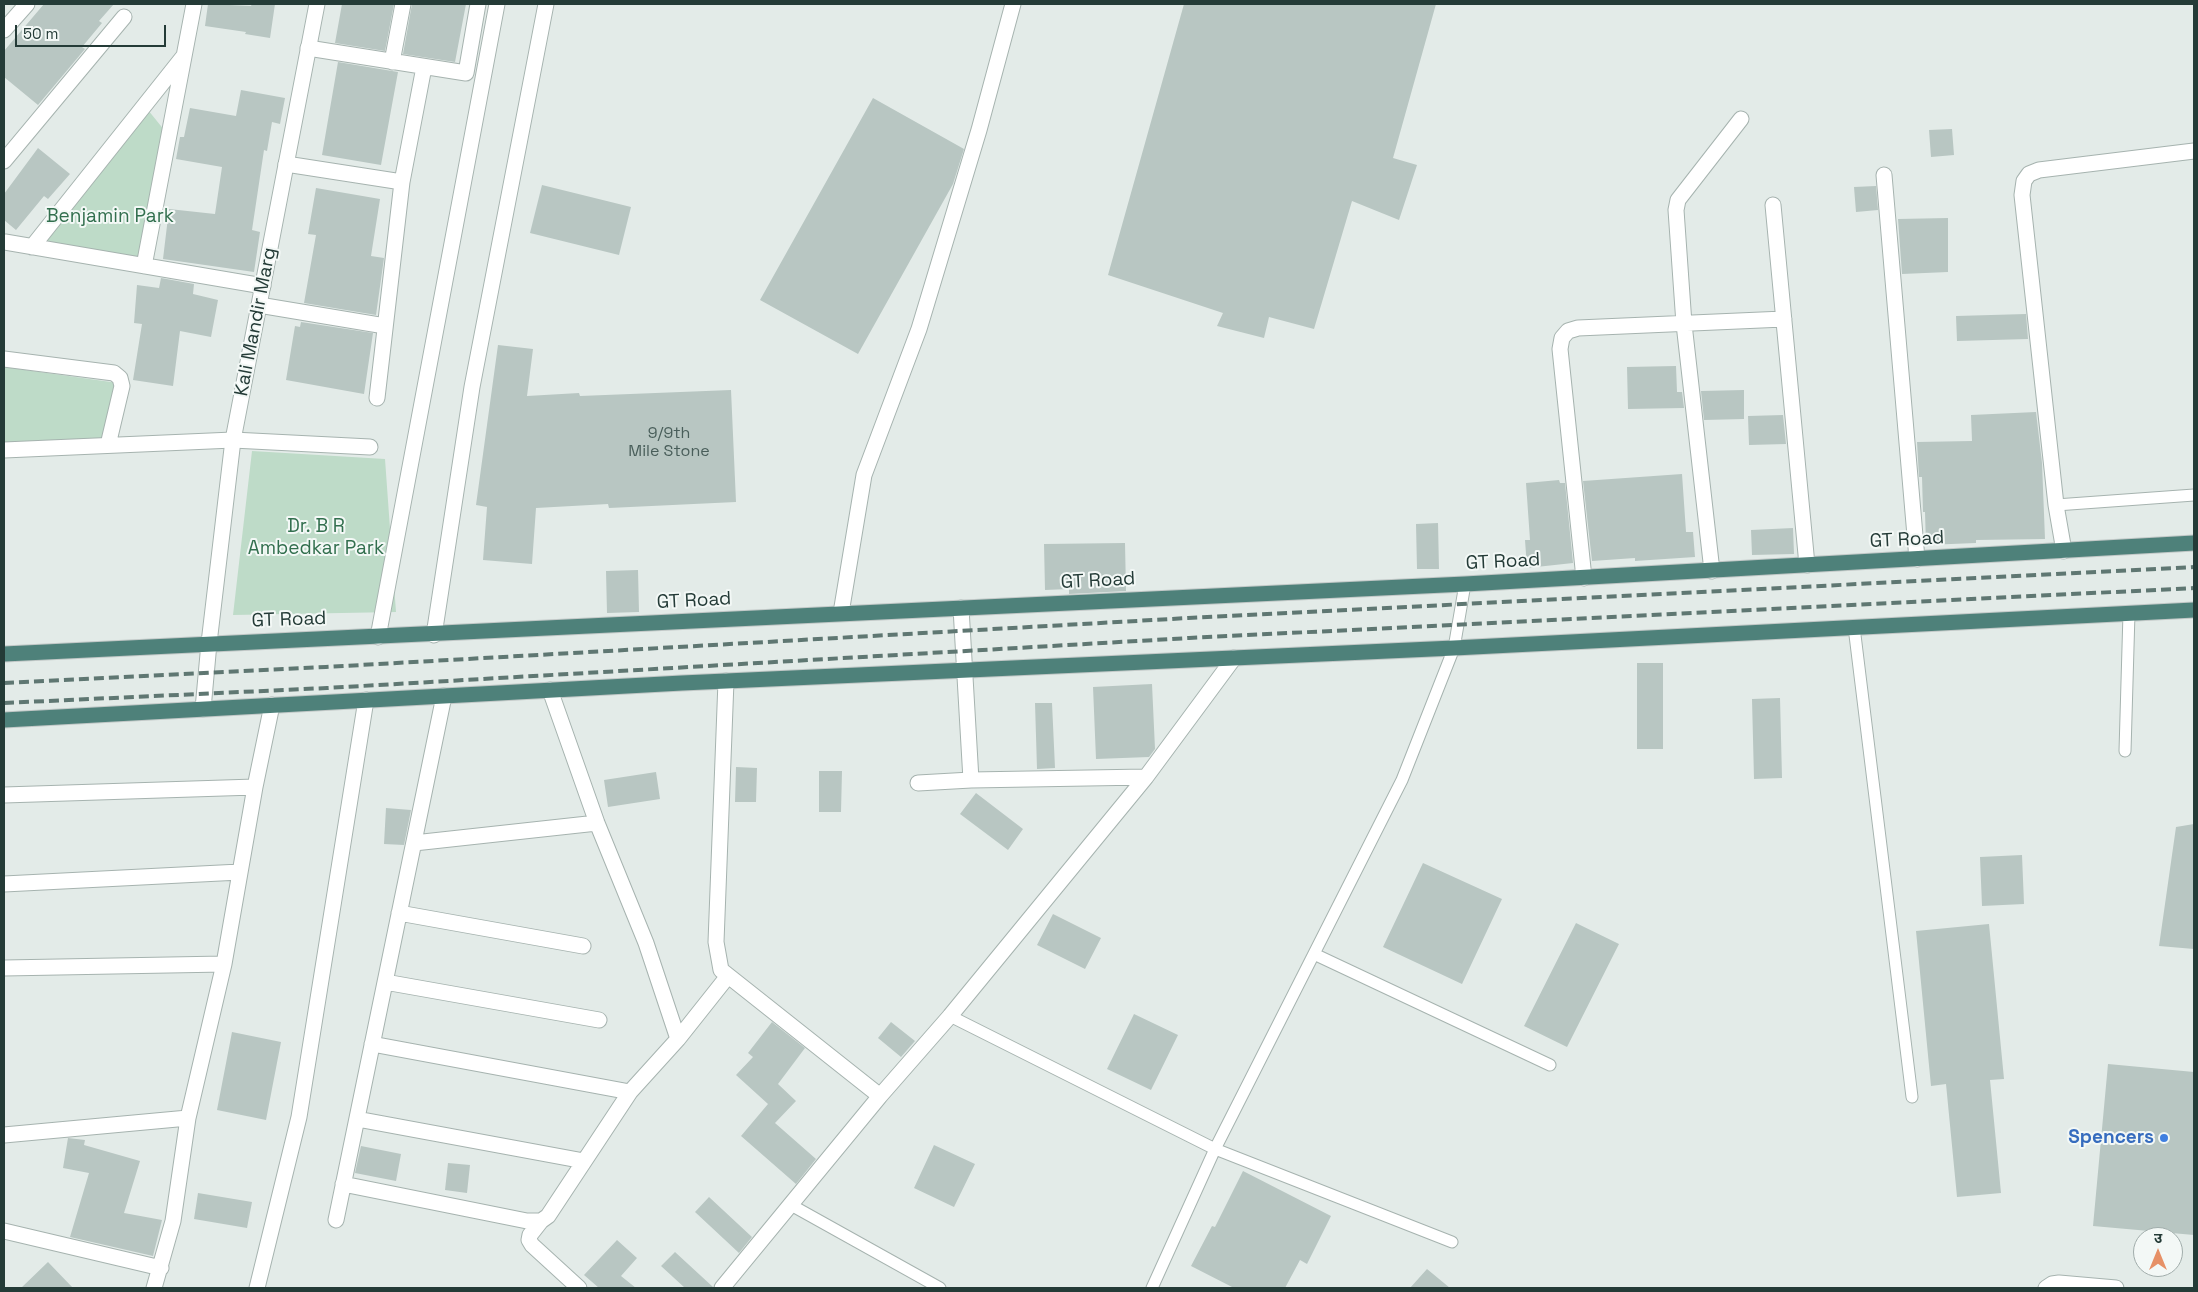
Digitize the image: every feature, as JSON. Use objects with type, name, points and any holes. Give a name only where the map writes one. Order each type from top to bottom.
[{"type":"highway","name":"GT Road","points":[[4,654],[209,643],[434,635],[841,613],[1584,578],[2194,543]]},
{"type":"highway","points":[[4,720],[726,681],[1454,648],[2194,610]]},
{"type":"street","points":[[4,30],[14,10],[27,4]]},
{"type":"street","points":[[144,266],[186,54],[194,4]]},
{"type":"street","name":"Kali Mandir Marg","points":[[203,709],[233,440],[317,4]]},
{"type":"street","points":[[392,62],[403,4]]},
{"type":"street","points":[[308,48],[466,72],[478,4]]},
{"type":"street","points":[[378,637],[497,4]]},
{"type":"street","points":[[434,635],[472,387],[546,4]]},
{"type":"street","points":[[841,613],[864,475],[918,329],[979,130],[1013,4]]},
{"type":"street","points":[[4,161],[124,17]]},
{"type":"street","points":[[32,247],[186,54]]},
{"type":"street","points":[[377,398],[402,182],[424,66]]},
{"type":"street","points":[[1712,571],[1684,324],[1675,224],[1678,200],[1741,120]]},
{"type":"street","points":[[2064,551],[2056,505],[2022,195],[2024,181],[2029,174],[2039,170],[2194,151]]},
{"type":"street","points":[[286,164],[402,182]]},
{"type":"street","points":[[1884,175],[1917,559]]},
{"type":"street","points":[[1773,205],[1808,565]]},
{"type":"street","points":[[5,242],[262,286]]},
{"type":"street","points":[[259,304],[385,326]]},
{"type":"street","points":[[1584,578],[1560,349],[1562,338],[1568,331],[1578,328],[1784,319]]},
{"type":"street","points":[[4,358],[114,373],[120,378],[122,386],[108,445]]},
{"type":"street","points":[[4,450],[233,440],[370,447]]},
{"type":"street","points":[[960,608],[966,670],[971,780]]},
{"type":"street","points":[[722,1288],[880,1096],[950,1016],[1146,777],[1234,658]]},
{"type":"street","points":[[726,681],[716,942],[721,970],[880,1096]]},
{"type":"street","points":[[550,690],[597,823],[646,943],[678,1039]]},
{"type":"street","points":[[336,1220],[444,696]]},
{"type":"street","points":[[257,1288],[299,1117],[366,700]]},
{"type":"street","points":[[154,1288],[173,1221],[188,1118],[224,964],[254,787],[272,706]]},
{"type":"street","points":[[918,783],[971,780],[1146,777]]},
{"type":"street","points":[[4,795],[254,787]]},
{"type":"street","points":[[414,843],[597,823]]},
{"type":"street","points":[[4,884],[240,872]]},
{"type":"street","points":[[399,913],[583,946]]},
{"type":"street","points":[[4,968],[224,964]]},
{"type":"street","points":[[579,1288],[532,1245],[529,1240],[530,1235],[541,1221],[548,1216],[630,1092],[678,1039],[728,976]]},
{"type":"street","points":[[385,982],[599,1020]]},
{"type":"street","points":[[372,1044],[630,1092]]},
{"type":"street","points":[[4,1135],[188,1118]]},
{"type":"street","points":[[357,1119],[584,1161]]},
{"type":"street","points":[[343,1184],[526,1221],[541,1221]]},
{"type":"street","points":[[4,1231],[161,1268]]},
{"type":"street","points":[[2046,1288],[2052,1284],[2059,1283],[2116,1288]]},
{"type":"lane","points":[[2056,505],[2194,495]]},
{"type":"lane","points":[[1152,1288],[1215,1149],[1402,780],[1454,648],[1464,584]]},
{"type":"lane","points":[[2125,751],[2129,613]]},
{"type":"lane","points":[[1854,627],[1912,1097]]},
{"type":"lane","points":[[1314,954],[1550,1066]]},
{"type":"lane","points":[[950,1016],[1215,1149],[1452,1242]]},
{"type":"lane","points":[[791,1205],[940,1288]]},
{"type":"green space","name":"Benjamin Park","points":[[148,110],[165,131],[141,261],[39,244]]},
{"type":"green space","points":[[4,367],[118,383],[103,441],[4,445]]},
{"type":"green space","name":"Dr. B R Ambedkar Park","points":[[252,451],[385,459],[396,612],[233,615]]},
{"type":"building","points":[[44,4],[114,4],[99,21],[102,23],[82,47],[85,49],[38,105],[4,77],[4,51]]},
{"type":"building","points":[[208,4],[251,6],[252,4],[275,4],[270,38],[245,34],[246,32],[205,26]]},
{"type":"building","points":[[342,4],[394,4],[385,51],[335,43]]},
{"type":"building","points":[[412,4],[466,4],[455,62],[403,54]]},
{"type":"building","points":[[1184,4],[1436,4],[1393,158],[1417,165],[1399,220],[1352,201],[1314,329],[1269,317],[1264,338],[1217,326],[1223,313],[1108,275]]},
{"type":"building","points":[[338,62],[398,72],[381,165],[322,155]]},
{"type":"building","points":[[241,90],[285,98],[280,124],[272,122],[267,151],[264,150],[252,230],[260,232],[254,272],[163,259],[169,209],[215,214],[222,167],[176,159],[180,137],[184,137],[190,108],[236,116]]},
{"type":"building","points":[[873,98],[964,149],[953,184],[858,354],[760,300]]},
{"type":"building","points":[[1952,129],[1954,155],[1931,157],[1929,130]]},
{"type":"building","points":[[38,148],[70,174],[48,199],[44,196],[16,230],[4,220],[4,194]]},
{"type":"building","points":[[542,185],[631,207],[619,255],[530,233]]},
{"type":"building","points":[[1876,186],[1878,210],[1856,212],[1854,187]]},
{"type":"building","points":[[316,188],[380,199],[371,256],[384,258],[376,315],[304,303],[316,235],[308,234]]},
{"type":"building","points":[[1948,218],[1948,272],[1902,274],[1898,219]]},
{"type":"building","points":[[161,278],[194,284],[193,294],[218,300],[211,337],[180,331],[173,386],[133,380],[142,324],[134,323],[137,285],[159,288]]},
{"type":"building","points":[[2026,314],[2028,339],[1957,341],[1956,316]]},
{"type":"building","points":[[301,322],[373,333],[364,394],[286,380],[295,326],[300,327]]},
{"type":"building","points":[[498,345],[533,349],[527,396],[579,393],[580,396],[731,390],[736,502],[609,508],[608,504],[536,508],[532,564],[483,560],[487,507],[476,505]]},
{"type":"building","points":[[1676,366],[1677,392],[1682,392],[1684,408],[1628,409],[1627,367]]},
{"type":"building","points":[[1744,390],[1744,419],[1704,420],[1701,391]]},
{"type":"building","points":[[2036,412],[2042,463],[2045,539],[1976,540],[1976,543],[1926,545],[1922,477],[1919,477],[1917,442],[1972,441],[1971,415]]},
{"type":"building","points":[[1783,415],[1786,444],[1749,445],[1748,416]]},
{"type":"building","points":[[1682,474],[1686,532],[1693,532],[1695,557],[1635,561],[1635,558],[1592,561],[1583,481]]},
{"type":"building","points":[[1559,480],[1560,483],[1565,483],[1573,563],[1527,568],[1525,540],[1530,540],[1526,483]]},
{"type":"building","points":[[1438,523],[1439,569],[1417,569],[1416,524]]},
{"type":"building","points":[[1793,528],[1794,554],[1752,555],[1751,530]]},
{"type":"building","points":[[1125,543],[1126,591],[1069,594],[1069,589],[1045,590],[1044,544]]},
{"type":"building","points":[[638,570],[639,612],[607,613],[606,571]]},
{"type":"building","points":[[1637,663],[1663,663],[1663,749],[1637,749]]},
{"type":"building","points":[[1152,684],[1155,749],[1149,757],[1096,759],[1093,687]]},
{"type":"building","points":[[1780,698],[1782,778],[1754,779],[1752,699]]},
{"type":"building","points":[[1035,703],[1052,703],[1055,768],[1037,769]]},
{"type":"building","points":[[736,767],[757,768],[756,802],[735,802]]},
{"type":"building","points":[[819,771],[842,771],[841,812],[819,812]]},
{"type":"building","points":[[656,772],[660,799],[608,807],[604,780]]},
{"type":"building","points":[[976,793],[1023,829],[1008,850],[960,814]]},
{"type":"building","points":[[386,808],[411,810],[404,845],[384,844]]},
{"type":"building","points":[[2194,824],[2194,949],[2159,946],[2176,827]]},
{"type":"building","points":[[2022,855],[2024,904],[1982,906],[1980,857]]},
{"type":"building","points":[[1423,863],[1502,899],[1462,984],[1383,947]]},
{"type":"building","points":[[1053,914],[1101,938],[1085,969],[1037,945]]},
{"type":"building","points":[[1576,923],[1619,944],[1567,1047],[1524,1026]]},
{"type":"building","points":[[1989,924],[2004,1079],[1990,1080],[2001,1193],[1957,1197],[1946,1084],[1931,1086],[1916,931]]},
{"type":"building","points":[[1134,1014],[1178,1035],[1151,1090],[1107,1069]]},
{"type":"building","points":[[772,1022],[805,1048],[778,1084],[796,1101],[775,1123],[816,1159],[796,1184],[741,1136],[768,1104],[736,1075],[753,1057],[748,1053]]},
{"type":"building","points":[[891,1022],[915,1041],[901,1057],[878,1038]]},
{"type":"building","points":[[232,1032],[281,1042],[266,1120],[217,1110]]},
{"type":"building","points":[[2108,1064],[2194,1072],[2194,1235],[2183,1234],[2183,1227],[2133,1227],[2133,1230],[2093,1226]]},
{"type":"building","points":[[68,1138],[85,1140],[84,1145],[140,1161],[124,1213],[162,1220],[153,1256],[70,1237],[89,1173],[63,1168]]},
{"type":"building","points":[[934,1145],[975,1164],[954,1207],[914,1188]]},
{"type":"building","points":[[361,1146],[401,1154],[396,1181],[355,1173]]},
{"type":"building","points":[[448,1163],[470,1165],[467,1193],[445,1190]]},
{"type":"building","points":[[1243,1171],[1331,1216],[1307,1264],[1300,1260],[1285,1288],[1234,1288],[1191,1266],[1212,1226],[1215,1227]]},
{"type":"building","points":[[198,1193],[252,1202],[247,1228],[194,1219]]},
{"type":"building","points":[[709,1197],[752,1237],[739,1253],[695,1212]]},
{"type":"building","points":[[617,1240],[637,1258],[621,1276],[636,1288],[599,1288],[584,1275]]},
{"type":"building","points":[[675,1252],[713,1288],[685,1288],[661,1266]]},
{"type":"building","points":[[48,1262],[73,1288],[21,1288]]},
{"type":"building","points":[[1427,1269],[1450,1288],[1410,1288]]},
{"type":"railway","points":[[4,683],[326,667],[1188,618],[2194,567]]},
{"type":"railway","points":[[4,703],[327,688],[1189,638],[2194,588]]},
{"type":"place","name":"Spencers","points":[[2164,1138]]}]
